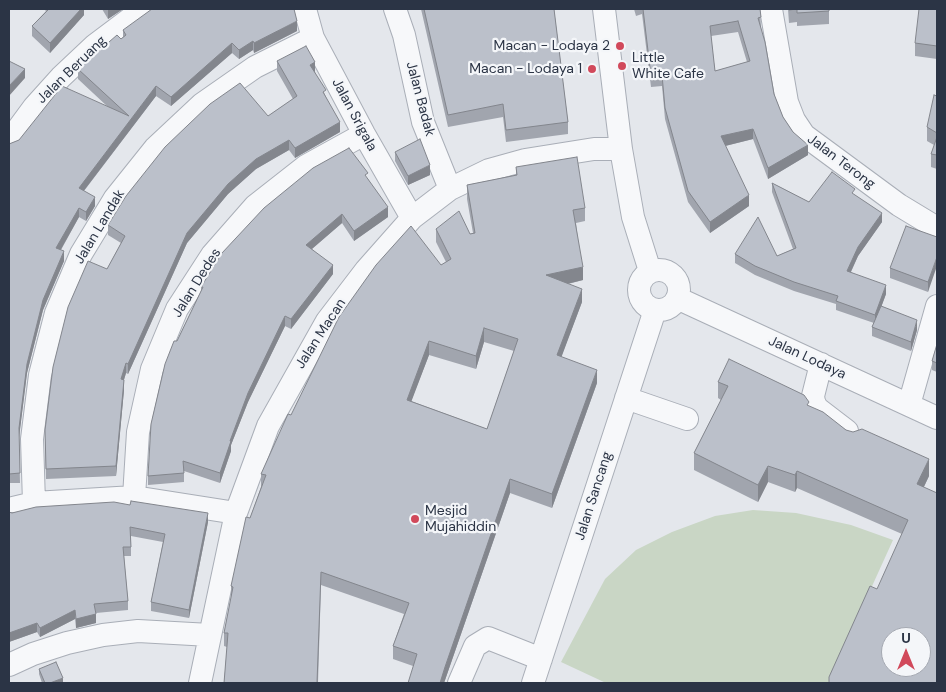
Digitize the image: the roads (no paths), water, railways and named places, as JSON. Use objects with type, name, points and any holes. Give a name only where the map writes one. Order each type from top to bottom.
[{"type":"street","name":"Jalan Beruang","points":[[9,141],[34,107],[61,77],[95,45],[143,9]]},
{"type":"street","name":"Jalan Srigala","points":[[305,9],[312,38],[412,218]]},
{"type":"street","name":"Jalan Badak","points":[[394,9],[404,35],[423,122],[450,188]]},
{"type":"street","points":[[604,9],[621,149],[633,217],[650,271]]},
{"type":"street","name":"Jalan Terong","points":[[771,9],[787,102],[794,120],[804,135],[899,205],[937,228]]},
{"type":"street","name":"Jalan Landak","points":[[34,503],[32,439],[40,375],[56,313],[81,254],[114,198],[155,148],[202,104],[255,67],[312,38]]},
{"type":"street","name":"Jalan Dedes","points":[[134,497],[138,432],[152,369],[182,302],[212,255],[255,206],[306,166],[364,134]]},
{"type":"street","name":"Jalan Macan","points":[[200,683],[236,513],[268,426],[297,372],[332,314],[366,270],[412,218],[450,188],[489,170],[525,160],[594,149],[621,149]]},
{"type":"street","points":[[664,270],[674,276],[679,288],[677,298],[670,307],[655,310],[644,304],[638,292],[640,279],[650,271],[664,270]]},
{"type":"street","name":"Jalan Lodaya","points":[[677,298],[937,418]]},
{"type":"street","points":[[909,405],[937,306]]},
{"type":"street","name":"Jalan Sancang","points":[[534,683],[655,310]]},
{"type":"street","points":[[822,364],[813,396],[814,402],[817,408],[854,436]]},
{"type":"street","points":[[626,398],[687,418]]},
{"type":"street","points":[[9,509],[34,503],[134,497],[236,513]]},
{"type":"street","points":[[9,666],[34,654],[67,643],[102,635],[138,631],[174,631],[210,635]]},
{"type":"street","points":[[459,683],[475,646],[488,638],[541,659]]},
{"type":"street","points":[[9,679],[12,683]]},
{"type":"place","name":"Macan - Lodaya 2","points":[[620,46]]},
{"type":"place","name":"Little White Cafe","points":[[622,66]]},
{"type":"place","name":"Macan - Lodaya 1","points":[[592,69]]},
{"type":"place","name":"Mesjid Mujahiddin","points":[[415,519]]}]
